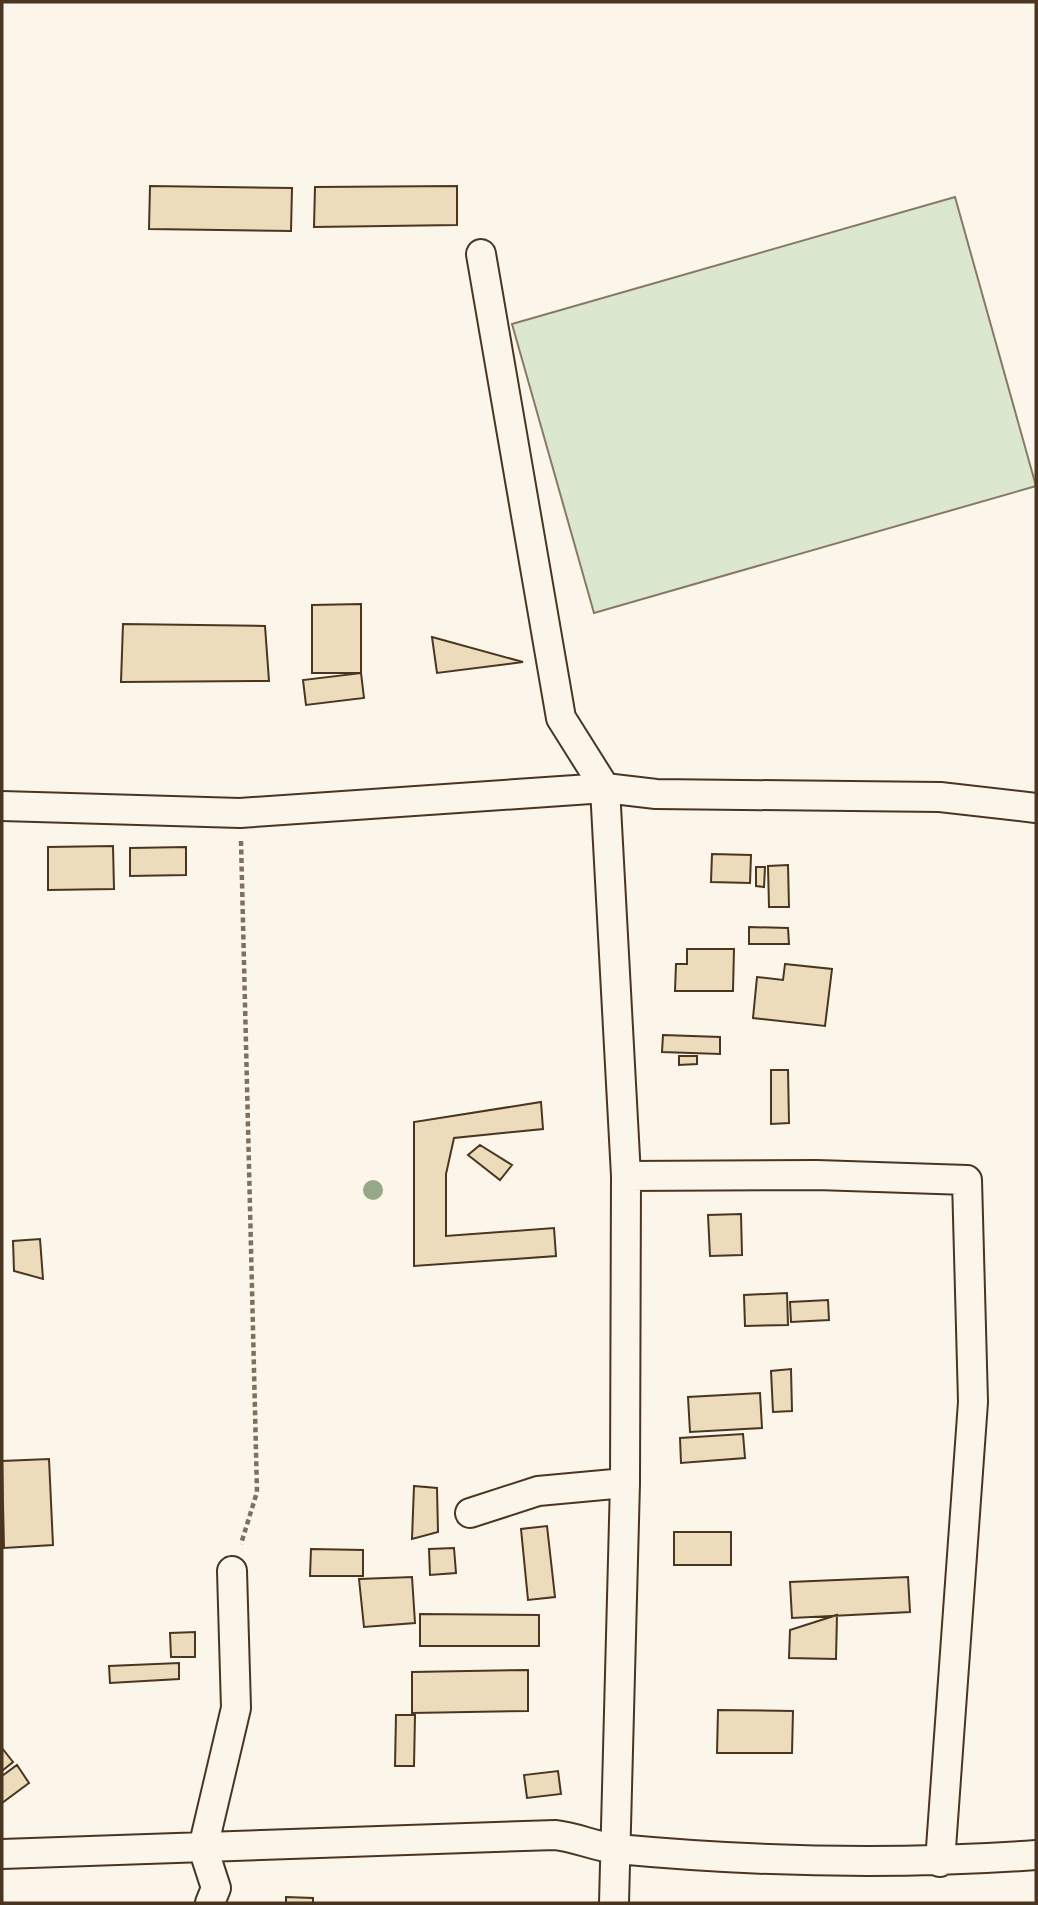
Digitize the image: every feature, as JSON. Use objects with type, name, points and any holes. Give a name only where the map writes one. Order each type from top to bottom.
[{"type":"street","points":[[481,254],[561,718],[604,788],[626,1176],[625,1483],[613,1848],[614,1903]]},
{"type":"street","points":[[2,806],[240,813],[604,788],[656,794],[940,797],[1036,808]]},
{"type":"street","points":[[626,1176],[817,1175],[967,1180],[973,1402],[940,1862]]},
{"type":"street","points":[[470,1513],[538,1491],[625,1483]]},
{"type":"street","points":[[210,1903],[215,1888],[203,1848],[236,1708],[232,1571]]},
{"type":"street","points":[[2,1854],[555,1835],[613,1848],[796,1860],[940,1862],[1036,1855]]},
{"type":"path","points":[[232,1571],[257,1492],[240,813]]},
{"type":"green space","points":[[955,197],[1036,486],[594,613],[512,324]]},
{"type":"building","points":[[150,186],[292,188],[291,231],[149,229]]},
{"type":"building","points":[[457,186],[457,225],[314,227],[315,187]]},
{"type":"building","points":[[361,604],[361,673],[312,673],[312,605]]},
{"type":"building","points":[[123,624],[265,626],[269,681],[121,682]]},
{"type":"building","points":[[432,637],[523,662],[437,673]]},
{"type":"building","points":[[361,673],[364,698],[306,705],[303,680]]},
{"type":"building","points":[[113,846],[114,889],[48,890],[48,847]]},
{"type":"building","points":[[186,847],[186,875],[130,876],[130,848]]},
{"type":"building","points":[[712,854],[751,855],[750,883],[711,882]]},
{"type":"building","points":[[788,865],[789,907],[769,907],[768,866]]},
{"type":"building","points":[[756,867],[765,867],[764,887],[756,886]]},
{"type":"building","points":[[749,927],[788,928],[789,944],[749,944]]},
{"type":"building","points":[[687,949],[734,949],[733,991],[675,991],[676,964],[687,964]]},
{"type":"building","points":[[785,964],[832,969],[825,1026],[753,1018],[757,977],[783,980]]},
{"type":"building","points":[[663,1035],[720,1037],[720,1054],[662,1052]]},
{"type":"building","points":[[679,1056],[697,1056],[697,1064],[679,1065]]},
{"type":"building","points":[[771,1070],[788,1070],[789,1123],[771,1124]]},
{"type":"building","points":[[541,1102],[543,1129],[454,1138],[446,1174],[446,1236],[554,1228],[556,1256],[414,1266],[414,1122]]},
{"type":"building","points":[[480,1145],[512,1165],[500,1180],[468,1155]]},
{"type":"building","points":[[741,1214],[742,1255],[710,1256],[708,1215]]},
{"type":"building","points":[[40,1239],[43,1279],[14,1271],[13,1241]]},
{"type":"building","points":[[787,1293],[788,1325],[745,1326],[744,1295]]},
{"type":"building","points":[[828,1300],[829,1320],[791,1322],[790,1302]]},
{"type":"building","points":[[791,1369],[792,1411],[773,1412],[771,1371]]},
{"type":"building","points":[[760,1393],[762,1428],[690,1432],[688,1397]]},
{"type":"building","points":[[743,1434],[745,1458],[681,1463],[680,1438]]},
{"type":"building","points":[[49,1459],[53,1545],[4,1548],[2,1461]]},
{"type":"building","points":[[414,1486],[437,1488],[438,1532],[412,1539]]},
{"type":"building","points":[[547,1526],[555,1597],[528,1600],[521,1529]]},
{"type":"building","points":[[674,1532],[731,1532],[731,1565],[674,1565]]},
{"type":"building","points":[[454,1548],[456,1573],[430,1575],[429,1549]]},
{"type":"building","points":[[311,1549],[363,1550],[363,1576],[310,1576]]},
{"type":"building","points":[[412,1577],[415,1623],[364,1627],[359,1579]]},
{"type":"building","points":[[908,1577],[910,1612],[792,1618],[790,1582]]},
{"type":"building","points":[[420,1614],[539,1615],[539,1646],[420,1646]]},
{"type":"building","points":[[837,1615],[836,1659],[789,1658],[790,1630]]},
{"type":"building","points":[[195,1632],[195,1657],[171,1657],[170,1633]]},
{"type":"building","points":[[179,1663],[179,1679],[110,1683],[109,1666]]},
{"type":"building","points":[[528,1670],[528,1711],[412,1713],[412,1672]]},
{"type":"building","points":[[718,1710],[793,1711],[792,1753],[717,1753]]},
{"type":"building","points":[[396,1715],[415,1715],[414,1766],[395,1766]]},
{"type":"building","points":[[2,1748],[13,1762],[2,1771]]},
{"type":"building","points":[[17,1765],[29,1783],[2,1803],[2,1776]]},
{"type":"building","points":[[558,1771],[561,1794],[527,1798],[524,1775]]},
{"type":"building","points":[[286,1897],[313,1898],[313,1903],[286,1903]]}]
